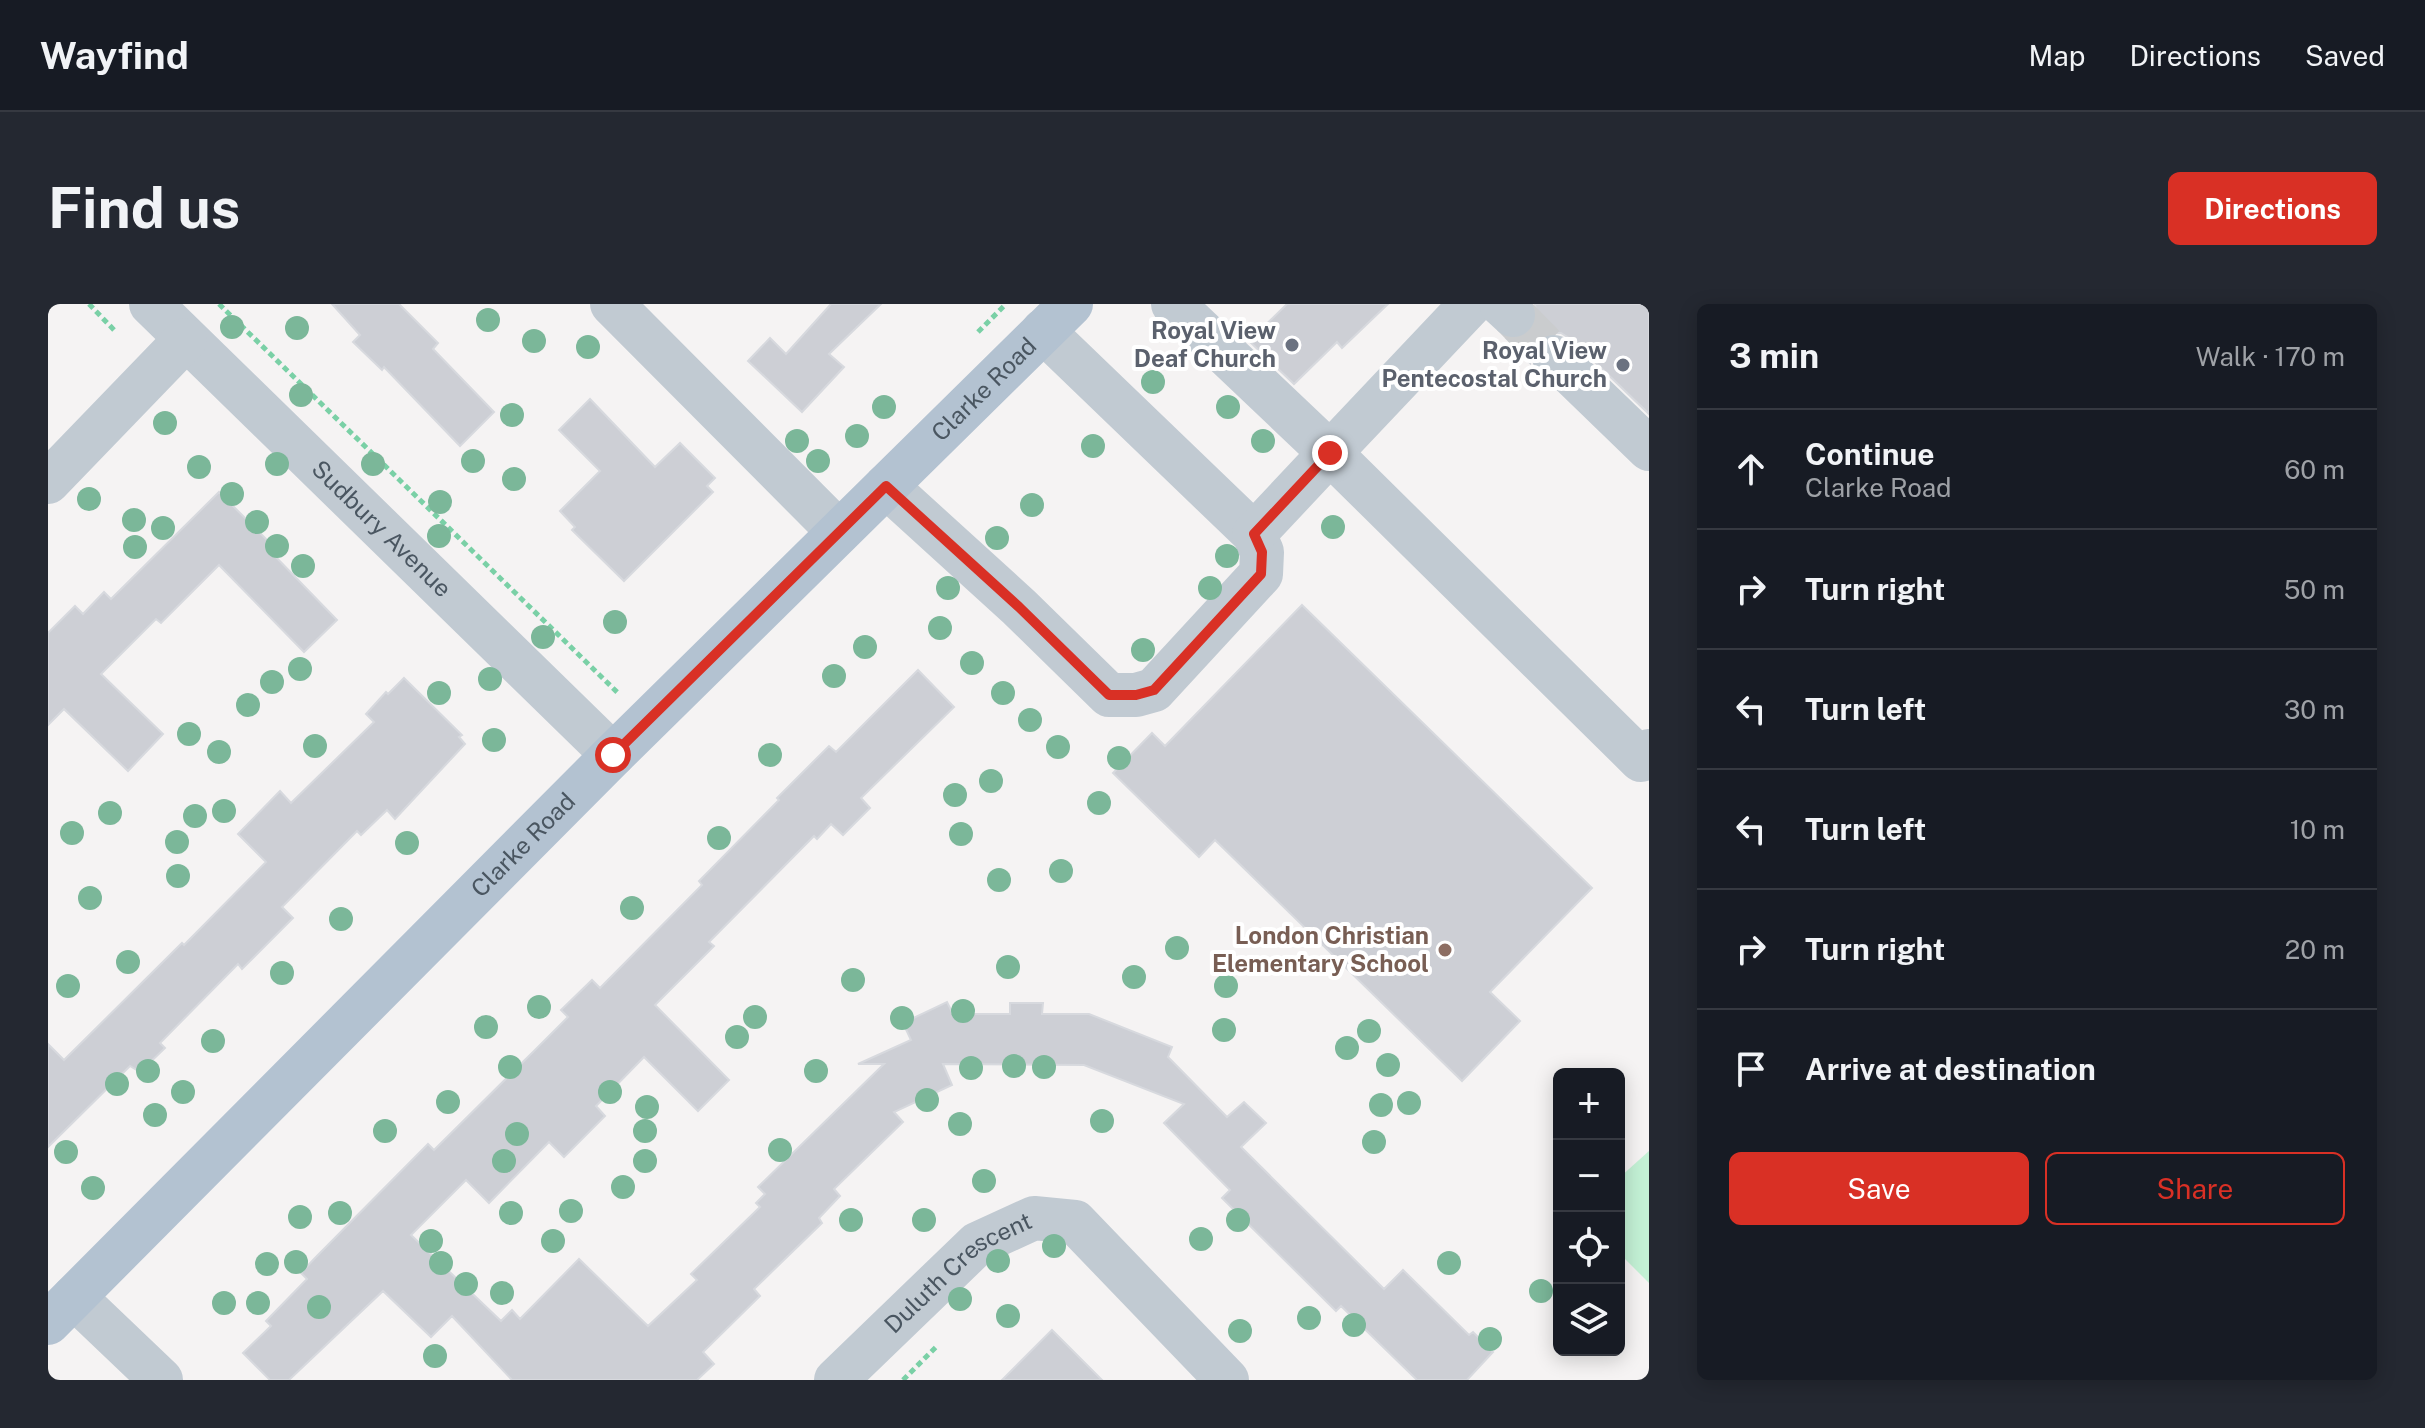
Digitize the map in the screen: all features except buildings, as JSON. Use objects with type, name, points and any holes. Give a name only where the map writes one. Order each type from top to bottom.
[{"type":"main road","name":"Clarke Road","points":[[61,1310],[613,755],[1057,318]]},
{"type":"street","name":"Sudbury Avenue","points":[[151,304],[613,755]]},
{"type":"street","points":[[612,304],[839,532]]},
{"type":"street","points":[[1173,304],[1330,453],[1641,760],[1649,751]]},
{"type":"street","points":[[1254,534],[1471,304]]},
{"type":"street","points":[[886,486],[1019,607],[1109,695],[1136,695],[1154,690],[1261,574],[1262,552],[1254,534],[1057,318]]},
{"type":"street","points":[[48,482],[185,340]]},
{"type":"street","points":[[1554,357],[1649,449]]},
{"type":"street","name":"Duluth Crescent","points":[[836,1380],[977,1244],[1034,1218],[1075,1222],[1227,1380]]},
{"type":"street","points":[[61,1310],[161,1380]]},
{"type":"path","points":[[89,304],[122,338]]},
{"type":"path","points":[[219,304],[617,694],[627,683]]},
{"type":"path","points":[[972,338],[1006,304]]},
{"type":"path","points":[[903,1380],[947,1336]]},
{"type":"green space","points":[[1649,1151],[1649,1283],[1625,1259],[1625,1173]]},
{"type":"tunnel","points":[[1513,315],[1554,357]]},
{"type":"place","name":"Royal View Deaf Church","points":[[1292,345]]},
{"type":"place","name":"Royal View Pentecostal Church","points":[[1623,365]]},
{"type":"place","name":"London Christian Elementary School","points":[[1445,950]]},
{"type":"route","points":[[613,755],[886,486],[1019,607],[1109,695],[1136,695],[1154,690],[1261,574],[1262,552],[1254,534],[1330,453]]}]
